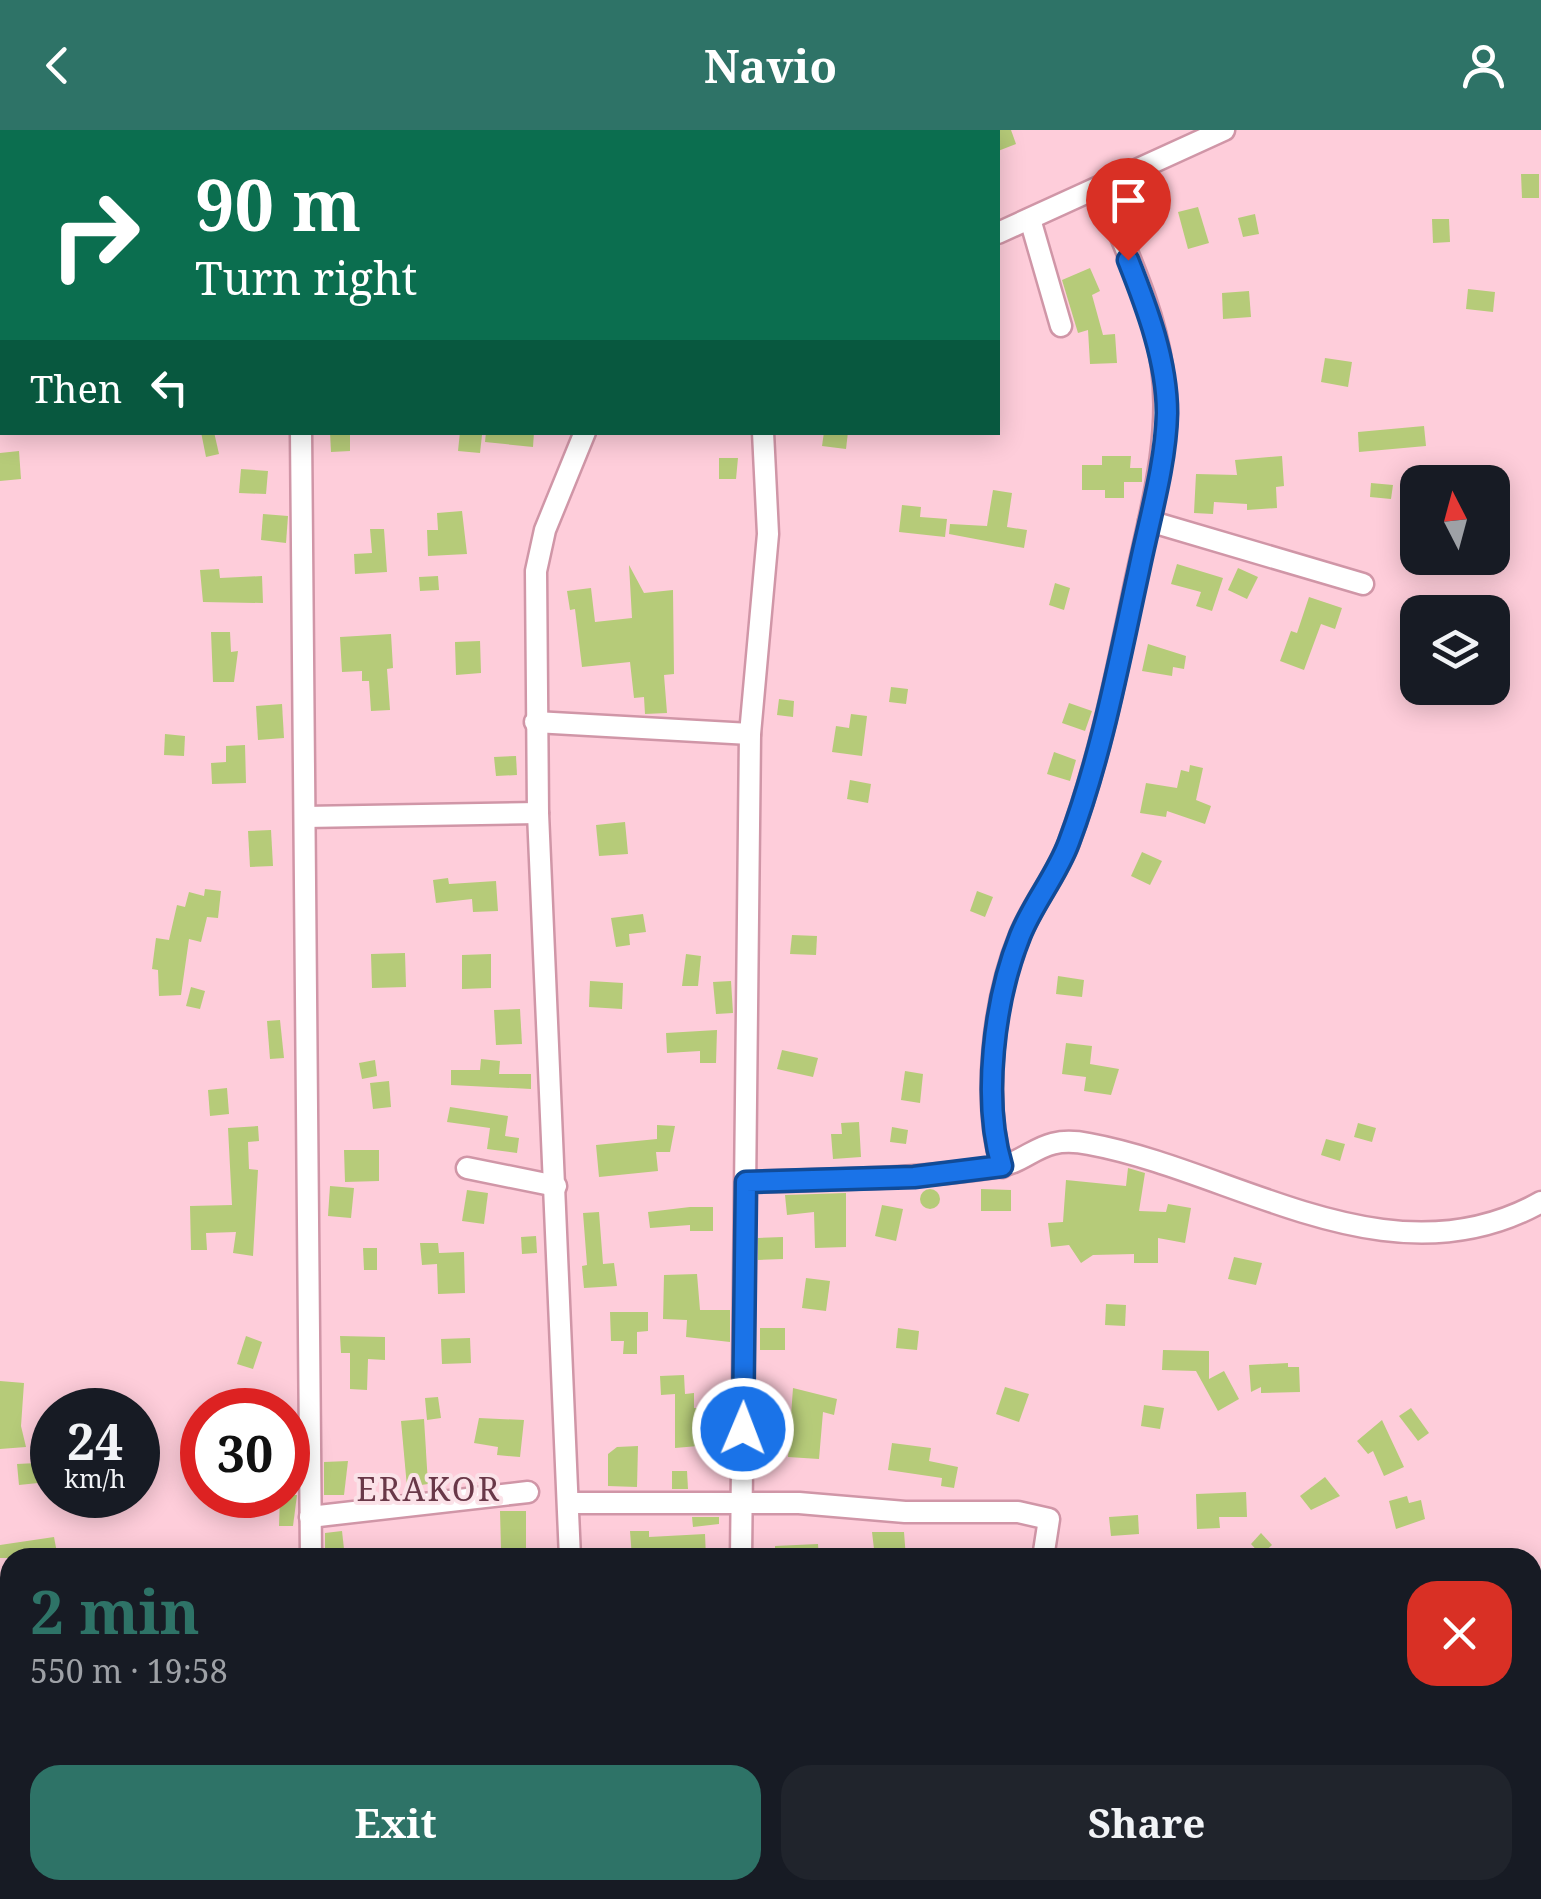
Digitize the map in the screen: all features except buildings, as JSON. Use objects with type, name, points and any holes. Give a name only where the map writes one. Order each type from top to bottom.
[{"type":"street","points":[[1000,232],[1224,130]]},
{"type":"street","points":[[1002,1166],[993,1137],[991,1093],[997,1026],[1019,936],[1068,846],[1094,766],[1149,521],[1167,415],[1162,363],[1142,296],[1101,188]]},
{"type":"street","points":[[1030,219],[1060,326]]},
{"type":"street","points":[[301,435],[309,1388]]},
{"type":"street","points":[[570,1548],[538,813],[536,571],[545,530],[584,435]]},
{"type":"street","points":[[741,1548],[750,734],[768,534],[763,435]]},
{"type":"street","points":[[1149,521],[1364,584]]},
{"type":"street","points":[[535,722],[750,734]]},
{"type":"street","points":[[305,817],[538,813]]},
{"type":"street","points":[[746,1182],[914,1177],[1002,1166],[1050,1143],[1086,1143],[1170,1163],[1284,1209],[1384,1231],[1471,1227],[1541,1202]]},
{"type":"street","points":[[467,1168],[556,1186]]},
{"type":"street","points":[[312,1548],[310,1517],[528,1492]]},
{"type":"street","points":[[569,1503],[742,1504],[1038,1515],[1049,1518],[1044,1548]]},
{"type":"district","name":"ERAKOR","points":[[429,1488]]},
{"type":"route","points":[[743,1429],[746,1182],[914,1177],[1002,1166],[993,1137],[991,1093],[997,1026],[1019,936],[1068,846],[1094,766],[1149,521],[1167,415],[1162,363],[1128,260]]}]
